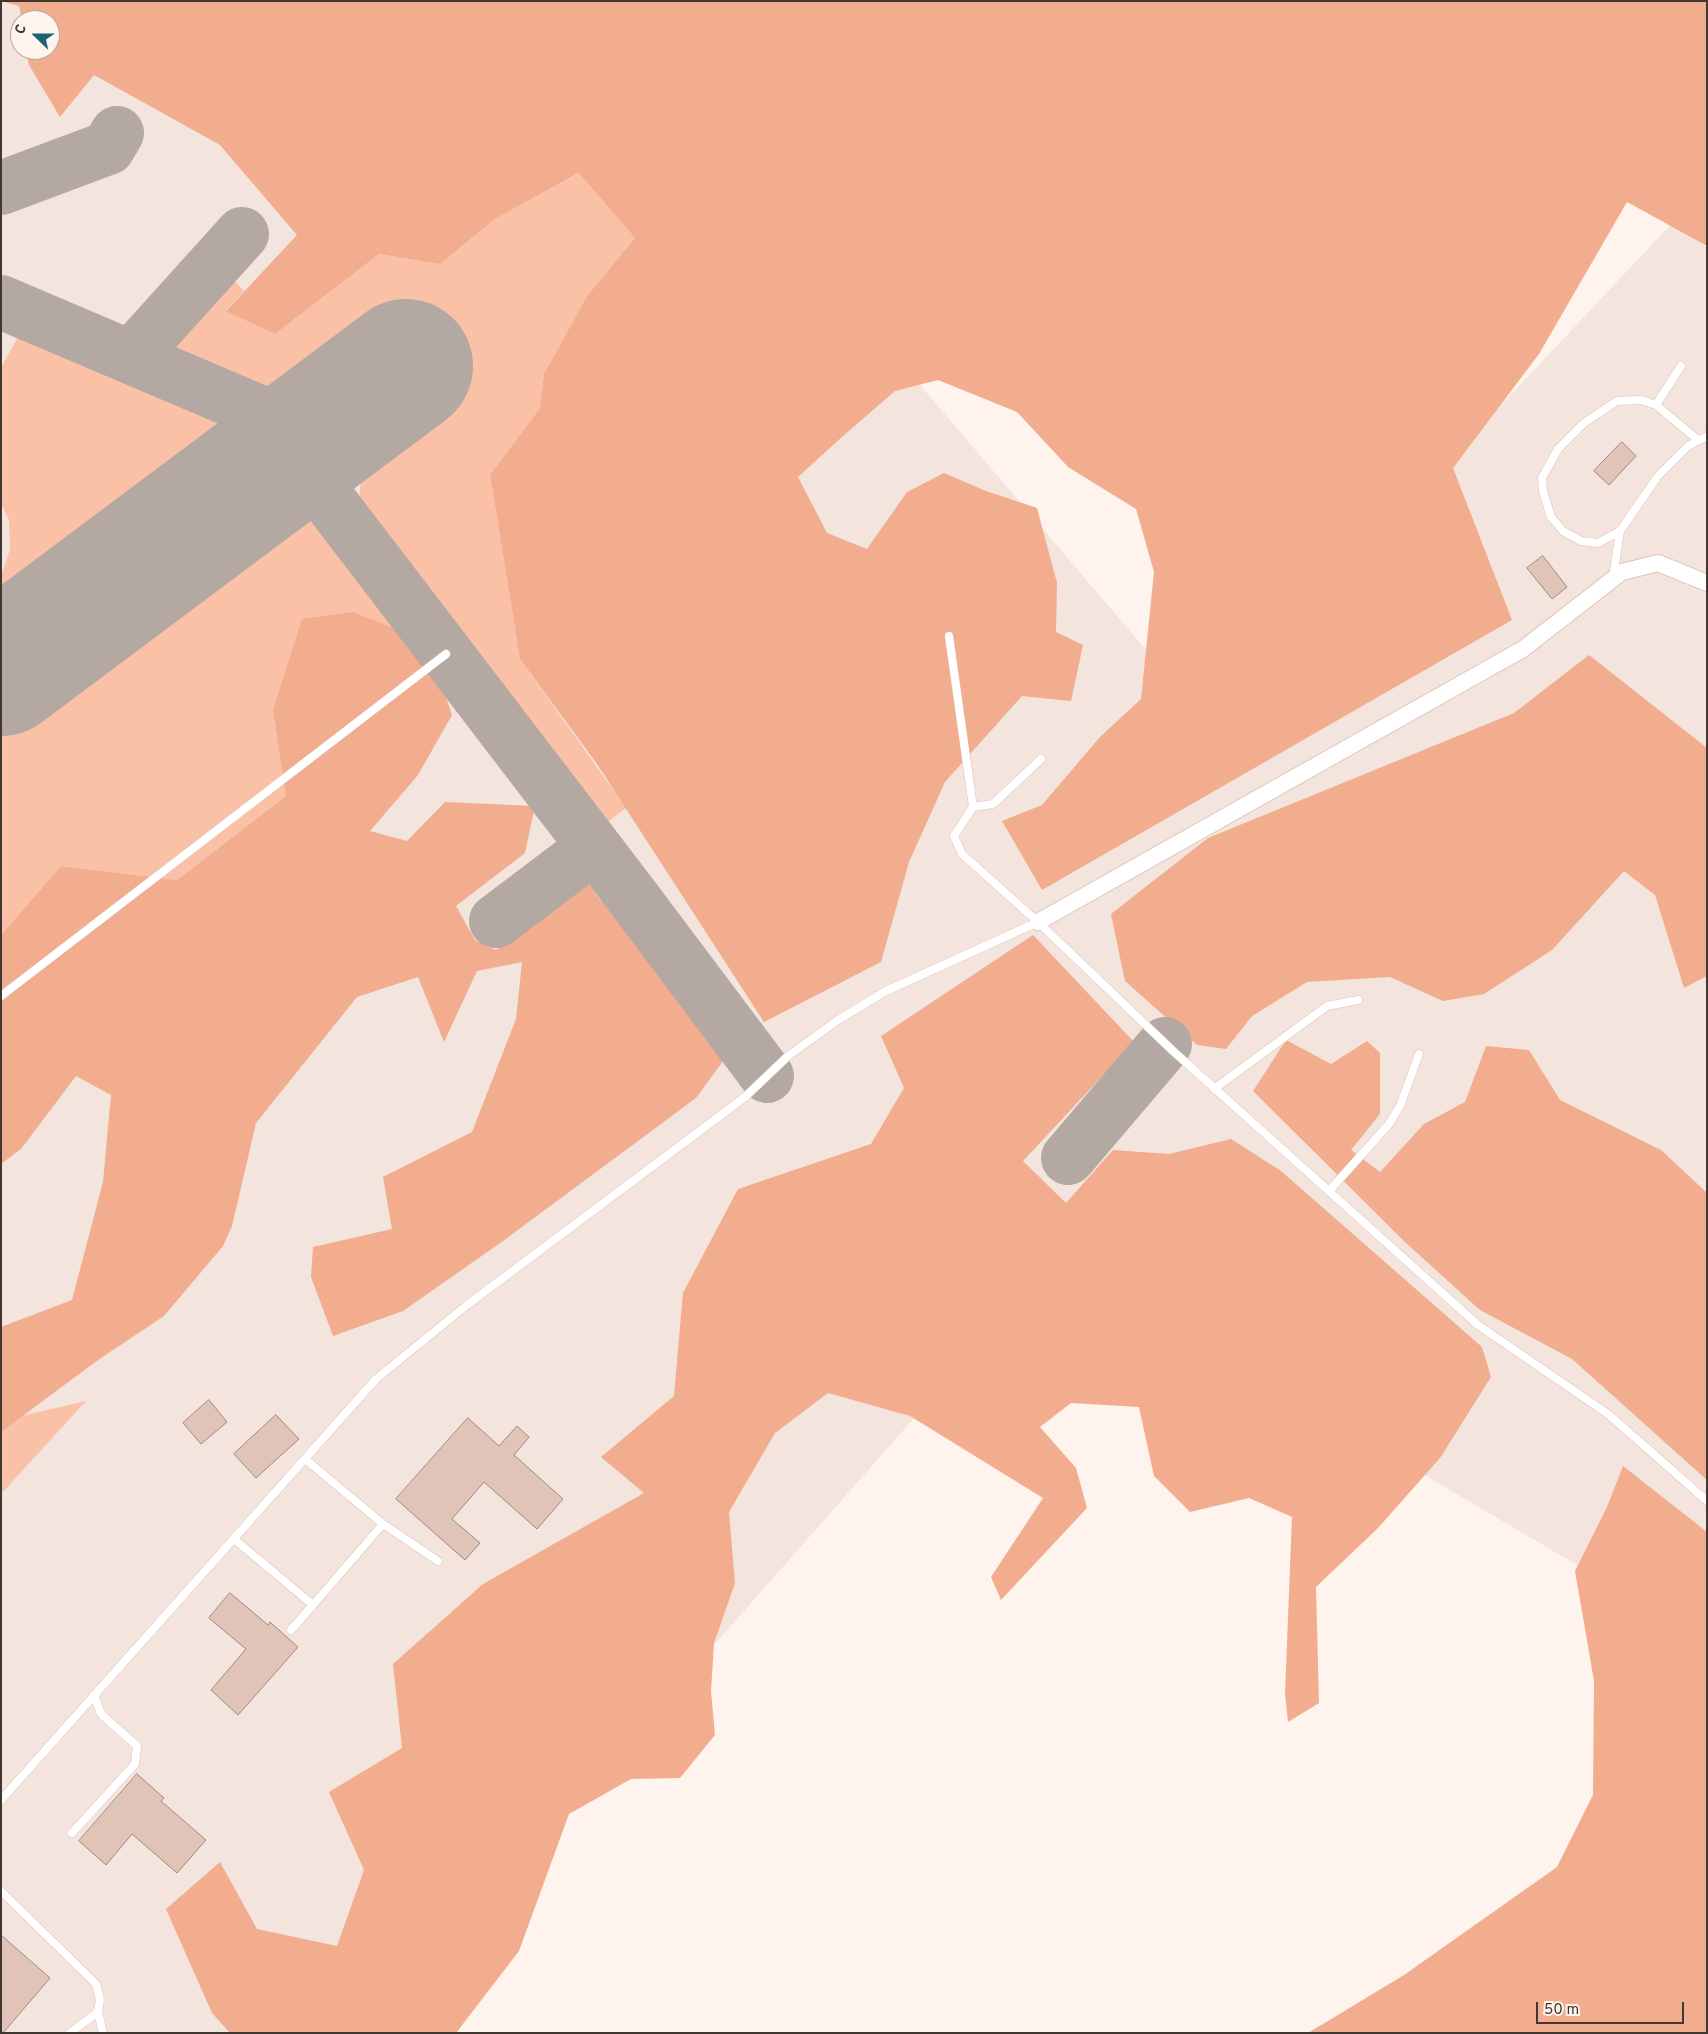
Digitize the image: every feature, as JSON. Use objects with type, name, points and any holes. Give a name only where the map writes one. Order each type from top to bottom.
[{"type":"street","points":[[1038,922],[1523,649],[1622,572],[1658,563],[1707,582]]},
{"type":"lane","points":[[1656,405],[1681,366]]},
{"type":"lane","points":[[1620,531],[1598,543],[1581,541],[1563,531],[1551,517],[1542,491],[1542,478],[1558,449],[1584,423],[1618,401],[1642,400],[1656,405],[1698,440]]},
{"type":"lane","points":[[1613,579],[1620,531],[1658,476],[1688,446],[1707,436]]},
{"type":"lane","points":[[949,636],[973,807],[954,836],[962,854],[1038,922],[1173,1051],[1478,1325],[1608,1414],[1707,1501]]},
{"type":"lane","points":[[1,996],[446,654]]},
{"type":"lane","points":[[973,807],[993,804],[1041,759]]},
{"type":"lane","points":[[1,1800],[376,1380],[467,1305],[745,1097],[788,1056],[838,1020],[886,991],[1038,922]]},
{"type":"lane","points":[[1214,1088],[1327,1006],[1358,1000]]},
{"type":"lane","points":[[1329,1191],[1389,1124],[1400,1106],[1419,1054]]},
{"type":"lane","points":[[305,1459],[383,1524],[438,1561]]},
{"type":"lane","points":[[291,1630],[383,1524]]},
{"type":"lane","points":[[234,1539],[313,1605]]},
{"type":"lane","points":[[72,1833],[135,1764],[137,1746],[101,1714],[94,1695]]},
{"type":"lane","points":[[1,1891],[96,1984],[100,2000],[98,2012],[103,2033]]},
{"type":"lane","points":[[70,2033],[98,2012]]},
{"type":"shaded area","points":[[1,1],[627,42],[1177,686],[1393,520],[1676,219],[1707,248],[1707,1642],[1056,1257],[372,2033],[1,2033]]},
{"type":"shaded area","points":[[1,1],[1707,1],[1707,246],[1627,202],[1539,354],[1453,468],[1512,620],[1042,890],[1002,821],[1042,805],[1100,737],[1141,699],[1154,572],[1136,509],[1068,467],[1017,412],[938,380],[895,391],[798,477],[827,533],[867,549],[907,492],[944,473],[986,491],[1037,508],[1057,583],[1056,632],[1083,645],[1071,701],[1022,696],[945,782],[909,862],[881,962],[764,1022],[597,764],[520,659],[490,475],[540,408],[544,374],[587,296],[635,238],[579,173],[495,219],[440,264],[379,254],[275,334],[226,311],[297,235],[220,145],[94,75],[60,117],[29,65],[28,60],[60,60],[60,10],[20,10],[19,6]]},
{"type":"shaded area","points":[[580,173],[635,238],[587,296],[544,374],[540,408],[490,475],[520,659],[626,808],[604,825],[359,504],[362,460],[440,397],[385,324],[276,405],[168,361],[161,339],[225,271],[244,291],[226,310],[275,334],[379,254],[440,264],[495,219]]},
{"type":"shaded area","points":[[43,329],[106,359],[110,375],[130,384],[152,381],[221,414],[233,436],[1,610],[1,577],[10,549],[9,520],[1,503],[1,368],[19,335]]},
{"type":"shaded area","points":[[320,521],[395,629],[353,612],[273,710],[286,796],[177,880],[61,866],[1,935],[1,728],[275,522]]},
{"type":"shaded area","points":[[353,612],[427,641],[452,715],[418,775],[370,831],[407,841],[445,802],[535,806],[525,853],[456,906],[475,940],[496,950],[525,929],[549,893],[582,876],[601,901],[618,902],[707,1006],[726,1057],[696,1098],[503,1241],[403,1311],[333,1336],[311,1277],[313,1247],[392,1229],[383,1177],[472,1132],[516,1019],[522,962],[477,971],[444,1042],[418,977],[357,997],[256,1123],[232,1226],[223,1246],[164,1316],[98,1360],[1,1432],[1,1327],[72,1300],[103,1182],[111,1095],[76,1076],[21,1149],[1,1164],[1,935],[61,866],[177,880],[286,796],[273,710],[302,619]]},
{"type":"shaded area","points":[[1589,655],[1707,748],[1707,976],[1684,988],[1655,895],[1624,871],[1552,950],[1484,994],[1443,1001],[1390,977],[1307,982],[1252,1016],[1226,1049],[1197,1045],[1125,981],[1111,914],[1208,838],[1514,713]]},
{"type":"shaded area","points":[[1033,935],[1134,1042],[1023,1161],[1066,1203],[1113,1150],[1169,1154],[1231,1139],[1281,1171],[1482,1347],[1491,1377],[1440,1458],[1378,1528],[1316,1587],[1319,1703],[1288,1722],[1285,1693],[1292,1517],[1249,1498],[1190,1512],[1154,1476],[1139,1407],[1071,1403],[1040,1427],[1076,1468],[1087,1508],[1001,1600],[991,1577],[1043,1498],[910,1416],[828,1393],[775,1433],[729,1512],[735,1583],[714,1643],[711,1691],[715,1735],[680,1778],[631,1779],[569,1814],[519,1951],[456,2033],[230,2033],[212,2013],[166,1909],[220,1862],[257,1929],[337,1946],[364,1870],[329,1792],[402,1748],[393,1664],[483,1584],[644,1493],[601,1457],[674,1396],[683,1293],[738,1189],[871,1144],[904,1088],[881,1036]]},
{"type":"shaded area","points":[[1286,1040],[1331,1064],[1367,1041],[1380,1053],[1380,1114],[1351,1150],[1380,1172],[1424,1124],[1465,1102],[1486,1046],[1529,1050],[1560,1100],[1661,1150],[1707,1193],[1707,1480],[1572,1359],[1480,1310],[1406,1243],[1253,1091]]},
{"type":"shaded area","points":[[86,1401],[1,1494],[1,1432],[21,1416]]},
{"type":"shaded area","points":[[1623,1466],[1707,1532],[1707,2033],[1308,2033],[1404,1975],[1557,1867],[1593,1795],[1594,1681],[1575,1571],[1607,1507]]},
{"type":"building","points":[[1622,442],[1636,456],[1609,485],[1594,471]]},
{"type":"building","points":[[1543,556],[1567,587],[1552,599],[1527,568]]},
{"type":"building","points":[[209,1400],[227,1422],[201,1444],[183,1423]]},
{"type":"building","points":[[276,1415],[299,1439],[256,1478],[234,1454]]},
{"type":"building","points":[[468,1418],[499,1446],[517,1426],[529,1437],[514,1455],[563,1499],[537,1529],[484,1482],[452,1519],[480,1543],[465,1560],[396,1499]]},
{"type":"building","points":[[230,1593],[268,1625],[270,1622],[298,1647],[238,1715],[211,1690],[246,1649],[209,1618]]},
{"type":"building","points":[[137,1774],[164,1798],[161,1801],[206,1840],[177,1873],[132,1834],[106,1865],[79,1841]]},
{"type":"building","points":[[1,1935],[50,1978],[3,2033],[1,2033]]},
{"type":"taxiway","points":[[1,188],[108,148],[117,133]]},
{"type":"taxiway","points":[[131,357],[242,234]]},
{"type":"taxiway","points":[[1,302],[262,413],[767,1076]]},
{"type":"taxiway","points":[[496,921],[594,847]]},
{"type":"taxiway","points":[[1068,1158],[1165,1044]]},
{"type":"runway","points":[[1,669],[406,366]]}]
